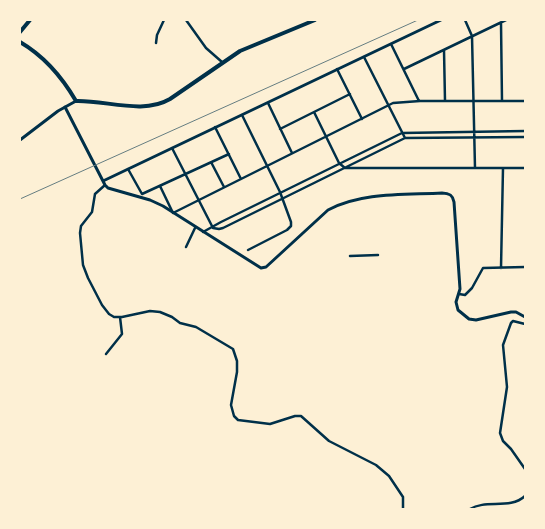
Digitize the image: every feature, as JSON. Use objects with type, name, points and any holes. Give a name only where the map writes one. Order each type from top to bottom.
[{"type":"main road","points":[[20,32],[30,20]]},
{"type":"main road","points":[[20,42],[48,63],[76,101],[92,100],[141,106],[159,105],[174,97],[240,51],[315,20]]},
{"type":"street","points":[[156,43],[157,35],[164,20]]},
{"type":"street","points":[[186,20],[206,48],[224,63]]},
{"type":"street","points":[[403,509],[403,497],[389,476],[376,465],[329,441],[301,416],[270,424],[238,420],[234,416],[231,405],[237,377],[237,362],[235,352],[230,347],[196,328],[180,323],[172,317],[158,312],[150,311],[129,317],[109,314],[102,305],[83,265],[80,229],[92,212],[95,194],[104,183],[128,169],[440,20]]},
{"type":"street","points":[[465,20],[472,36],[475,168]]},
{"type":"street","points":[[404,69],[506,20]]},
{"type":"street","points":[[501,22],[502,101]]},
{"type":"street","points":[[391,44],[420,101]]},
{"type":"street","points":[[444,50],[445,101]]},
{"type":"street","points":[[364,56],[405,138]]},
{"type":"street","points":[[338,69],[362,119]]},
{"type":"street","points":[[280,129],[350,94]]},
{"type":"street","points":[[20,140],[76,101]]},
{"type":"street","points":[[173,213],[397,102],[525,101]]},
{"type":"street","points":[[268,102],[292,154]]},
{"type":"street","points":[[65,107],[104,183],[112,190],[150,200],[262,268],[266,267],[328,210],[336,206],[374,197],[447,193],[451,195],[454,202],[460,273],[459,294],[456,304],[458,310],[469,319],[484,319],[511,312],[516,312],[525,317]]},
{"type":"street","points":[[314,112],[339,163],[345,168],[525,168]]},
{"type":"street","points":[[242,115],[280,192],[291,219],[291,226],[248,250]]},
{"type":"street","points":[[215,128],[241,179]]},
{"type":"street","points":[[203,232],[280,192],[402,133],[525,131]]},
{"type":"street","points":[[212,228],[223,228],[405,138],[525,137]]},
{"type":"street","points":[[172,148],[212,228]]},
{"type":"street","points":[[128,169],[142,194],[228,154]]},
{"type":"street","points":[[210,162],[224,187]]},
{"type":"street","points":[[502,268],[503,168]]},
{"type":"street","points":[[160,186],[173,213]]},
{"type":"street","points":[[186,247],[195,228]]},
{"type":"street","points":[[350,256],[378,255]]},
{"type":"street","points":[[459,294],[465,295],[472,288],[483,268],[525,267]]},
{"type":"street","points":[[106,354],[122,334],[120,317]]},
{"type":"street","points":[[525,324],[511,323],[504,345],[508,387],[500,433],[503,441],[525,469]]},
{"type":"street","points":[[470,509],[476,506],[517,502],[525,496]]},
{"type":"railway","points":[[20,199],[418,20]]}]
